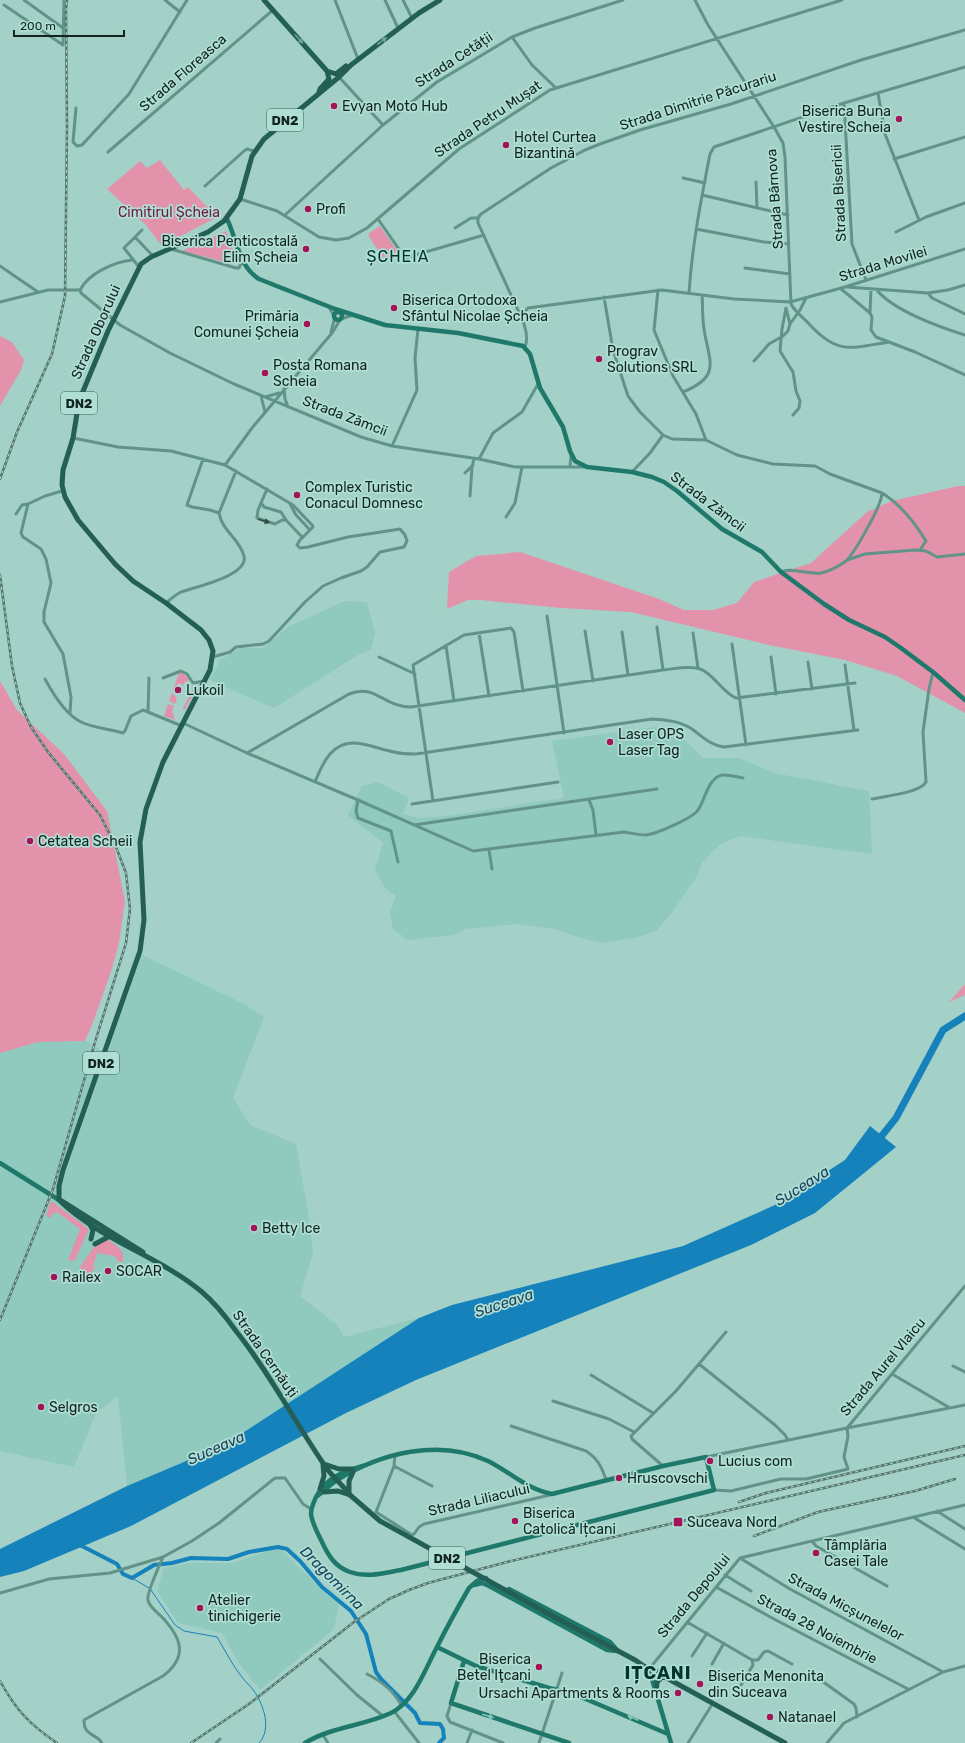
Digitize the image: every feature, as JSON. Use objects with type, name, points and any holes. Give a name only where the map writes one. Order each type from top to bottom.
[{"type":"main road","points":[[264,0],[327,71],[336,74],[412,18],[440,0]]},
{"type":"main road","points":[[319,92],[339,77],[350,64]]},
{"type":"main road","name":"DN2","points":[[227,219],[240,199],[254,151],[268,134],[319,92],[320,88],[329,79],[327,71]]},
{"type":"main road","points":[[227,219],[243,260],[248,269],[259,279],[329,306],[338,316],[352,315],[385,325],[474,336],[512,343],[525,348],[530,354],[538,384],[560,419],[571,454],[575,461],[587,467]]},
{"type":"main road","name":"Strada Oborului","points":[[213,656],[211,645],[204,634],[166,603],[138,585],[122,572],[84,529],[71,510],[62,491],[63,470],[73,438],[80,401],[113,320],[139,267],[145,260],[214,229],[227,219]]},
{"type":"main road","name":"Strada Zămcii","points":[[587,467],[632,472],[659,479],[671,486],[722,529],[762,552],[781,572],[838,614],[885,637],[933,672],[965,700]]},
{"type":"main road","name":"DN2","points":[[59,1200],[58,1186],[62,1170],[140,947],[144,920],[140,848],[146,809],[160,769],[210,670],[213,656]]},
{"type":"main road","name":"Strada Cernăuți","points":[[0,1163],[59,1200],[67,1203],[198,1289],[215,1306],[250,1348],[323,1464]]},
{"type":"main road","name":"Strada Cernăuți","points":[[59,1200],[66,1207],[110,1236],[172,1272]]},
{"type":"main road","points":[[89,1222],[92,1230],[93,1242],[110,1236]]},
{"type":"main road","points":[[552,1494],[535,1490],[499,1467],[475,1456],[443,1450],[430,1450],[395,1455],[353,1470],[336,1478],[316,1497],[311,1509],[311,1515],[330,1558],[344,1570],[362,1575],[370,1575],[401,1570],[714,1490],[706,1457]]},
{"type":"main road","name":"Strada Aurel Vlaicu","points":[[552,1494],[706,1457]]},
{"type":"main road","points":[[322,1490],[324,1476],[323,1464],[339,1469],[353,1470]]},
{"type":"main road","name":"DN2","points":[[323,1464],[350,1495],[370,1514],[386,1524],[785,1743]]},
{"type":"main road","points":[[322,1490],[338,1491],[350,1495],[349,1481],[353,1470]]},
{"type":"main road","points":[[305,1743],[323,1734],[383,1716],[402,1705],[420,1681],[469,1588],[480,1579],[490,1580],[610,1642],[618,1651]]},
{"type":"main road","points":[[469,1588],[478,1584],[489,1586],[607,1650],[618,1651]]},
{"type":"main road","points":[[437,1647],[464,1661],[507,1676],[574,1694],[668,1734]]},
{"type":"main road","points":[[464,1661],[451,1703],[569,1743]]},
{"type":"main road","points":[[649,1668],[670,1743]]},
{"type":"main road","points":[[656,1693],[657,1682],[663,1676]]},
{"type":"street","points":[[24,0],[63,28]]},
{"type":"street","points":[[4,5],[63,45],[64,0]]},
{"type":"street","points":[[166,0],[180,12]]},
{"type":"street","points":[[76,108],[73,142],[77,146],[83,143],[129,94],[187,0]]},
{"type":"street","points":[[334,0],[358,59]]},
{"type":"street","points":[[385,0],[398,28]]},
{"type":"street","points":[[403,0],[412,18]]},
{"type":"street","name":"Strada Cetății","points":[[285,215],[383,126],[437,82],[491,48],[512,37],[534,28],[623,0]]},
{"type":"street","name":"Strada Bârnova","points":[[695,0],[706,22],[774,127],[784,148],[790,274],[788,302],[786,308]]},
{"type":"street","name":"Strada Petru Mușat","points":[[240,199],[285,215],[319,237],[336,240],[356,234],[378,219],[454,153],[525,104],[556,88],[639,64],[716,38],[842,0]]},
{"type":"street","name":"Strada Floreasca","points":[[108,152],[273,10]]},
{"type":"street","name":"Strada Dimitrie Păcurariu","points":[[455,228],[471,218],[478,218],[481,214],[533,180],[585,150],[640,130],[754,96],[861,60],[965,30]]},
{"type":"street","points":[[512,37],[532,65],[556,88]]},
{"type":"street","points":[[689,293],[691,258],[710,154],[714,147],[844,103],[965,67]]},
{"type":"street","points":[[339,77],[383,126]]},
{"type":"street","points":[[878,93],[884,130],[919,220]]},
{"type":"street","name":"Strada Bisericii","points":[[844,103],[852,244],[866,280]]},
{"type":"street","points":[[894,158],[965,137]]},
{"type":"street","points":[[205,186],[244,151],[247,149],[254,151]]},
{"type":"street","points":[[683,178],[705,183]]},
{"type":"street","points":[[756,182],[756,208]]},
{"type":"street","points":[[702,195],[788,215]]},
{"type":"street","points":[[896,232],[919,220],[965,203]]},
{"type":"street","points":[[478,218],[484,235],[516,306],[522,315],[527,340],[525,348]]},
{"type":"street","points":[[378,219],[405,258],[484,235]]},
{"type":"street","points":[[696,229],[764,242],[789,244]]},
{"type":"street","points":[[139,267],[124,248],[142,230]]},
{"type":"street","points":[[135,237],[153,256]]},
{"type":"street","points":[[171,249],[236,268],[240,267],[243,260]]},
{"type":"street","name":"Strada Movilei","points":[[522,315],[528,308],[658,290],[734,299],[788,302],[845,287],[965,249]]},
{"type":"street","points":[[0,302],[38,292],[57,289],[80,290],[86,282],[104,269],[121,262],[132,260]]},
{"type":"street","points":[[0,266],[38,292]]},
{"type":"street","points":[[745,268],[790,274]]},
{"type":"street","points":[[845,287],[928,293],[948,290],[965,285]]},
{"type":"street","points":[[840,288],[870,313]]},
{"type":"street","points":[[871,289],[870,313],[872,316],[871,330],[873,335],[915,352],[965,376]]},
{"type":"street","points":[[876,289],[884,298],[900,308],[941,327],[965,335]]},
{"type":"street","name":"Strada Zămcii","points":[[80,290],[84,297],[113,320],[170,353],[207,372],[361,437],[392,446],[479,459],[497,464],[522,468],[587,467]]},
{"type":"street","points":[[658,290],[654,330],[673,376],[696,414],[706,440]]},
{"type":"street","points":[[928,293],[932,298],[965,314]]},
{"type":"street","points":[[683,392],[706,378],[710,370],[710,354],[703,327],[702,295]]},
{"type":"street","points":[[604,297],[613,350],[628,396],[640,412],[663,435],[672,439],[706,440],[737,455],[780,465],[815,466],[830,474],[882,493],[897,505],[920,531],[926,541],[920,550]]},
{"type":"street","points":[[754,361],[768,344],[781,338],[788,330],[806,298]]},
{"type":"street","points":[[788,302],[822,337],[839,347],[858,348],[889,342]]},
{"type":"street","points":[[329,306],[338,316]]},
{"type":"street","points":[[786,308],[790,324]]},
{"type":"street","points":[[786,308],[780,351],[793,372],[800,404],[793,415]]},
{"type":"street","points":[[338,316],[352,315]]},
{"type":"street","points":[[225,465],[265,412],[329,335],[338,316]]},
{"type":"street","points":[[329,335],[338,316]]},
{"type":"street","points":[[392,446],[417,390],[415,358],[418,329]]},
{"type":"street","points":[[479,459],[493,433],[522,412],[538,384]]},
{"type":"street","points":[[284,389],[288,407]]},
{"type":"street","points":[[265,412],[262,396],[281,393]]},
{"type":"street","points":[[632,472],[650,453],[663,435]]},
{"type":"street","points":[[73,438],[118,447],[171,451],[203,458],[225,465],[290,504],[296,516],[311,528],[297,544],[300,548],[348,537],[398,529],[404,533],[407,541],[405,545],[401,548],[380,552],[367,567],[361,571],[323,586],[305,602],[266,643],[236,647],[230,652],[213,656]]},
{"type":"street","points":[[570,467],[571,454]]},
{"type":"street","points":[[203,458],[186,505],[192,508],[210,510],[219,513]]},
{"type":"street","points":[[470,496],[474,459]]},
{"type":"street","points":[[465,473],[473,465]]},
{"type":"street","points":[[506,517],[515,503],[522,468]]},
{"type":"street","points":[[166,603],[181,592],[217,581],[236,570],[243,563],[245,559],[243,552],[225,528],[219,513],[236,471]]},
{"type":"street","points":[[267,489],[261,503],[257,517],[258,519],[275,524],[286,520]]},
{"type":"street","points":[[16,514],[22,505],[62,491]]},
{"type":"street","points":[[847,560],[882,500],[882,493]]},
{"type":"street","points":[[261,503],[264,507],[280,511],[286,520],[302,537]]},
{"type":"street","points":[[28,504],[21,533],[23,537],[40,549],[46,559],[51,583],[44,612],[44,622],[63,654],[71,697],[70,713]]},
{"type":"street","points":[[781,572],[787,570],[821,573],[836,567],[847,560],[865,554],[920,550],[926,551],[937,557],[965,554]]},
{"type":"street","points":[[547,616],[564,733]]},
{"type":"street","points":[[656,627],[663,670]]},
{"type":"street","points":[[433,801],[413,665],[464,636],[509,628],[513,629],[523,691]]},
{"type":"street","points":[[585,631],[592,681]]},
{"type":"street","points":[[622,632],[628,675]]},
{"type":"street","points":[[694,632],[698,668]]},
{"type":"street","points":[[479,633],[489,696]]},
{"type":"street","points":[[732,644],[746,745]]},
{"type":"street","points":[[446,646],[454,701]]},
{"type":"street","points":[[379,657],[414,674]]},
{"type":"street","points":[[771,657],[776,694]]},
{"type":"street","points":[[808,662],[812,689]]},
{"type":"street","points":[[315,782],[324,761],[330,754],[344,745],[361,743],[404,754],[427,753],[652,719],[673,721],[688,726],[706,741],[719,746],[731,747],[856,730],[845,666]]},
{"type":"street","points":[[247,753],[355,692],[365,690],[388,703],[402,707],[420,706],[663,670],[698,668],[704,671],[730,696],[740,699],[855,683]]},
{"type":"street","points":[[163,678],[181,671],[187,674],[193,683],[204,681]]},
{"type":"street","points":[[872,799],[915,790],[922,787],[926,782],[923,732],[933,672]]},
{"type":"street","points":[[148,712],[149,678]]},
{"type":"street","points":[[45,679],[59,702],[83,723],[123,732],[126,731],[131,716],[142,711],[148,712],[182,724],[473,851],[624,832],[646,835],[686,820],[696,814],[711,783],[721,775],[743,778]]},
{"type":"street","points":[[412,804],[558,782]]},
{"type":"street","points":[[414,825],[657,789]]},
{"type":"street","points":[[358,800],[356,811],[358,818],[391,830],[398,862]]},
{"type":"street","points":[[589,800],[593,810],[596,835]]},
{"type":"street","points":[[488,850],[492,869]]},
{"type":"street","name":"Strada Aurel Vlaicu","points":[[706,1457],[847,1428],[965,1286]]},
{"type":"street","points":[[664,1466],[632,1439],[631,1436],[676,1391],[726,1332]]},
{"type":"street","points":[[699,1364],[775,1425],[783,1432],[788,1440]]},
{"type":"street","points":[[953,1366],[965,1372]]},
{"type":"street","points":[[892,1374],[950,1408]]},
{"type":"street","points":[[591,1376],[653,1413]]},
{"type":"street","points":[[553,1401],[600,1416],[634,1432]]},
{"type":"street","points":[[714,1490],[731,1491],[782,1479],[806,1479],[848,1469],[844,1457],[848,1436],[847,1428],[965,1405]]},
{"type":"street","points":[[511,1426],[586,1451],[596,1458],[606,1480]]},
{"type":"street","name":"Strada Liliacului","points":[[395,1455],[394,1466],[376,1512],[412,1535],[424,1524],[552,1494]]},
{"type":"street","name":"Strada Liliacului","points":[[394,1466],[432,1486]]},
{"type":"street","points":[[0,1594],[49,1579],[100,1575],[163,1557],[192,1541],[219,1523],[275,1478],[285,1478],[303,1504],[311,1509]]},
{"type":"street","name":"Strada Depoului","points":[[649,1668],[740,1558],[965,1505]]},
{"type":"street","points":[[937,1511],[965,1528]]},
{"type":"street","points":[[913,1517],[965,1549]]},
{"type":"street","points":[[812,1541],[816,1546],[887,1586]]},
{"type":"street","points":[[102,1743],[94,1736],[90,1735],[84,1720],[163,1676],[170,1670],[180,1650],[180,1642],[162,1617],[150,1605],[148,1600],[150,1589],[163,1557]]},
{"type":"street","name":"Strada Micșunelelor","points":[[740,1558],[790,1590],[943,1672]]},
{"type":"street","points":[[725,1575],[752,1591]]},
{"type":"street","name":"Strada 28 Noiembrie","points":[[716,1587],[908,1689]]},
{"type":"street","points":[[686,1622],[752,1660],[758,1660],[764,1652],[768,1651],[792,1664]]},
{"type":"street","points":[[692,1656],[707,1633]]},
{"type":"street","points":[[712,1664],[724,1643]]},
{"type":"street","points":[[320,1659],[357,1695],[383,1716]]},
{"type":"street","points":[[741,1685],[753,1665],[752,1660]]},
{"type":"street","points":[[827,1743],[842,1725],[908,1689],[943,1672],[965,1666]]},
{"type":"street","points":[[539,1743],[562,1673]]},
{"type":"street","points":[[366,1674],[381,1682],[396,1696],[402,1705]]},
{"type":"street","points":[[822,1681],[854,1704],[857,1717]]},
{"type":"street","points":[[451,1703],[447,1716],[450,1722],[503,1743]]},
{"type":"street","points":[[694,1743],[689,1742],[713,1703]]},
{"type":"street","points":[[394,1711],[419,1743]]},
{"type":"street","points":[[467,1743],[472,1730]]},
{"type":"street","points":[[323,1734],[328,1743]]},
{"type":"street","points":[[216,1743],[220,1739]]},
{"type":"shaded area","points":[[345,601],[367,602],[375,633],[371,650],[358,655],[274,708],[210,680],[220,660],[241,648],[263,648],[288,627]]},
{"type":"shaded area","points":[[655,727],[679,734],[703,758],[739,758],[774,773],[869,791],[872,854],[741,836],[724,842],[702,863],[697,876],[671,914],[656,931],[635,938],[603,943],[577,937],[556,929],[517,924],[466,929],[454,935],[408,940],[393,929],[390,913],[396,896],[386,889],[375,870],[383,843],[348,815],[362,786],[378,782],[409,798],[403,814],[419,818],[447,816],[564,798],[552,741]]},
{"type":"shaded area","points":[[136,952],[244,1004],[264,1017],[233,1098],[250,1125],[296,1144],[308,1213],[313,1253],[300,1296],[337,1325],[344,1337],[419,1318],[224,1445],[127,1486],[118,1396],[96,1413],[74,1467],[0,1451],[0,1053],[38,1042],[85,1041],[96,1046],[102,1052],[109,1036]]},
{"type":"shaded area","points":[[281,1549],[325,1593],[339,1603],[334,1629],[260,1690],[238,1662],[222,1633],[178,1623],[157,1591],[164,1568],[189,1563],[232,1563],[271,1550]]},
{"type":"green space","name":"Cimitirul Șcheia","points":[[160,160],[184,190],[188,187],[217,217],[162,246],[145,224],[107,189],[140,161],[147,168]]},
{"type":"green space","points":[[380,226],[397,251],[387,259],[383,257],[369,237],[369,233]]},
{"type":"green space","points":[[226,231],[237,261],[236,264],[182,251]]},
{"type":"green space","points":[[0,336],[12,342],[24,360],[21,370],[0,406]]},
{"type":"green space","points":[[958,486],[965,486],[965,713],[897,676],[845,660],[769,645],[631,612],[561,608],[481,600],[468,600],[447,609],[449,572],[476,556],[520,552],[659,599],[684,610],[713,610],[737,603],[754,582],[811,563],[867,512],[892,501]]},
{"type":"green space","points":[[182,672],[190,680],[185,682],[183,685],[179,683],[172,693],[177,698],[175,704],[169,701],[179,673]]},
{"type":"green space","points":[[0,681],[17,710],[64,754],[107,811],[125,901],[119,943],[111,972],[85,1041],[38,1042],[0,1053]]},
{"type":"green space","points":[[195,685],[197,688],[184,711],[183,708]]},
{"type":"green space","points":[[168,704],[174,706],[172,711],[175,720],[164,716]]},
{"type":"green space","points":[[965,984],[965,995],[949,1002]]},
{"type":"green space","points":[[51,1201],[89,1229],[75,1260],[68,1260],[80,1229],[57,1212],[52,1214],[51,1218],[46,1216]]},
{"type":"green space","points":[[106,1239],[121,1250],[123,1261],[120,1263],[114,1256],[97,1253],[93,1266],[95,1268],[92,1271],[93,1275],[90,1276],[82,1271],[80,1267],[94,1247]]},
{"type":"water","points":[[870,1126],[896,1147],[815,1213],[751,1245],[416,1380],[346,1413],[131,1526],[24,1571],[0,1577],[0,1549],[127,1486],[224,1445],[419,1318],[452,1305],[683,1246],[775,1205],[845,1160]]},
{"type":"waterway","name":"Suceava","points":[[876,1143],[896,1118],[943,1030],[965,1016]]},
{"type":"waterway","name":"Dragomirna","points":[[78,1544],[117,1564],[123,1574],[132,1578],[154,1565],[172,1563],[191,1558],[228,1559],[249,1552],[278,1547],[287,1549],[300,1561],[322,1587],[351,1611],[366,1634],[376,1672],[381,1679],[415,1713],[420,1723],[440,1724],[443,1729],[444,1738],[439,1743]]},
{"type":"waterway","points":[[132,1578],[149,1588]]},
{"type":"waterway","points":[[151,1590],[175,1625],[184,1631],[217,1637],[235,1668],[253,1689],[261,1703],[266,1725],[263,1738],[259,1743]]},
{"type":"railway","points":[[0,479],[17,432],[52,354],[65,296],[67,0]]},
{"type":"railway","points":[[0,575],[12,666],[20,703],[31,727],[48,752],[100,815],[116,847],[126,873],[130,909],[126,943],[95,1042],[53,1189],[0,1320]]},
{"type":"railway","points":[[739,1502],[766,1493],[965,1446]]},
{"type":"railway","points":[[191,1743],[249,1704],[354,1622],[389,1599],[409,1590],[428,1583],[507,1562],[965,1455]]},
{"type":"railway","points":[[754,1536],[818,1512],[915,1491],[955,1479]]},
{"type":"railway","points":[[0,1681],[24,1716],[57,1743]]},
{"type":"place","name":"Evyan Moto Hub","points":[[334,106]]},
{"type":"place","name":"Biserica Buna Vestire Scheia","points":[[899,119]]},
{"type":"place","name":"Hotel Curtea Bizantină","points":[[506,145]]},
{"type":"place","name":"Profi","points":[[308,209]]},
{"type":"place","name":"Biserica Penticostală Elim Șcheia","points":[[306,249]]},
{"type":"place","name":"Biserica Ortodoxa Sfântul Nicolae Șcheia","points":[[394,308]]},
{"type":"place","name":"Primăria Comunei Șcheia","points":[[307,324]]},
{"type":"place","name":"Prograv Solutions SRL","points":[[599,359]]},
{"type":"place","name":"Posta Romana Scheia","points":[[265,373]]},
{"type":"place","name":"Complex Turistic Conacul Domnesc","points":[[297,495]]},
{"type":"place","name":"Lukoil","points":[[178,690]]},
{"type":"place","name":"Laser OPS Laser Tag","points":[[610,742]]},
{"type":"place","name":"Cetatea Scheii","points":[[30,841]]},
{"type":"place","name":"Betty Ice","points":[[254,1228]]},
{"type":"place","name":"SOCAR","points":[[108,1271]]},
{"type":"place","name":"Railex","points":[[54,1277]]},
{"type":"place","name":"Selgros","points":[[41,1407]]},
{"type":"place","name":"Lucius com","points":[[710,1461]]},
{"type":"place","name":"Hruscovschi","points":[[619,1478]]},
{"type":"place","name":"Biserica Catolică Ițcani","points":[[515,1521]]},
{"type":"place","name":"Suceava Nord","points":[[678,1522]]},
{"type":"place","name":"Tâmplăria Casei Tale","points":[[816,1553]]},
{"type":"place","name":"Atelier tinichigerie","points":[[200,1608]]},
{"type":"place","name":"Biserica Betel Iţcani","points":[[539,1667]]},
{"type":"place","name":"Biserica Menonita din Suceava","points":[[700,1684]]},
{"type":"place","name":"Ursachi Apartments & Rooms","points":[[678,1693]]},
{"type":"place","name":"Natanael","points":[[770,1717]]},
{"type":"district","name":"ȘCHEIA","points":[[398,256]]},
{"type":"district","name":"IȚCANI","points":[[658,1673]]}]
